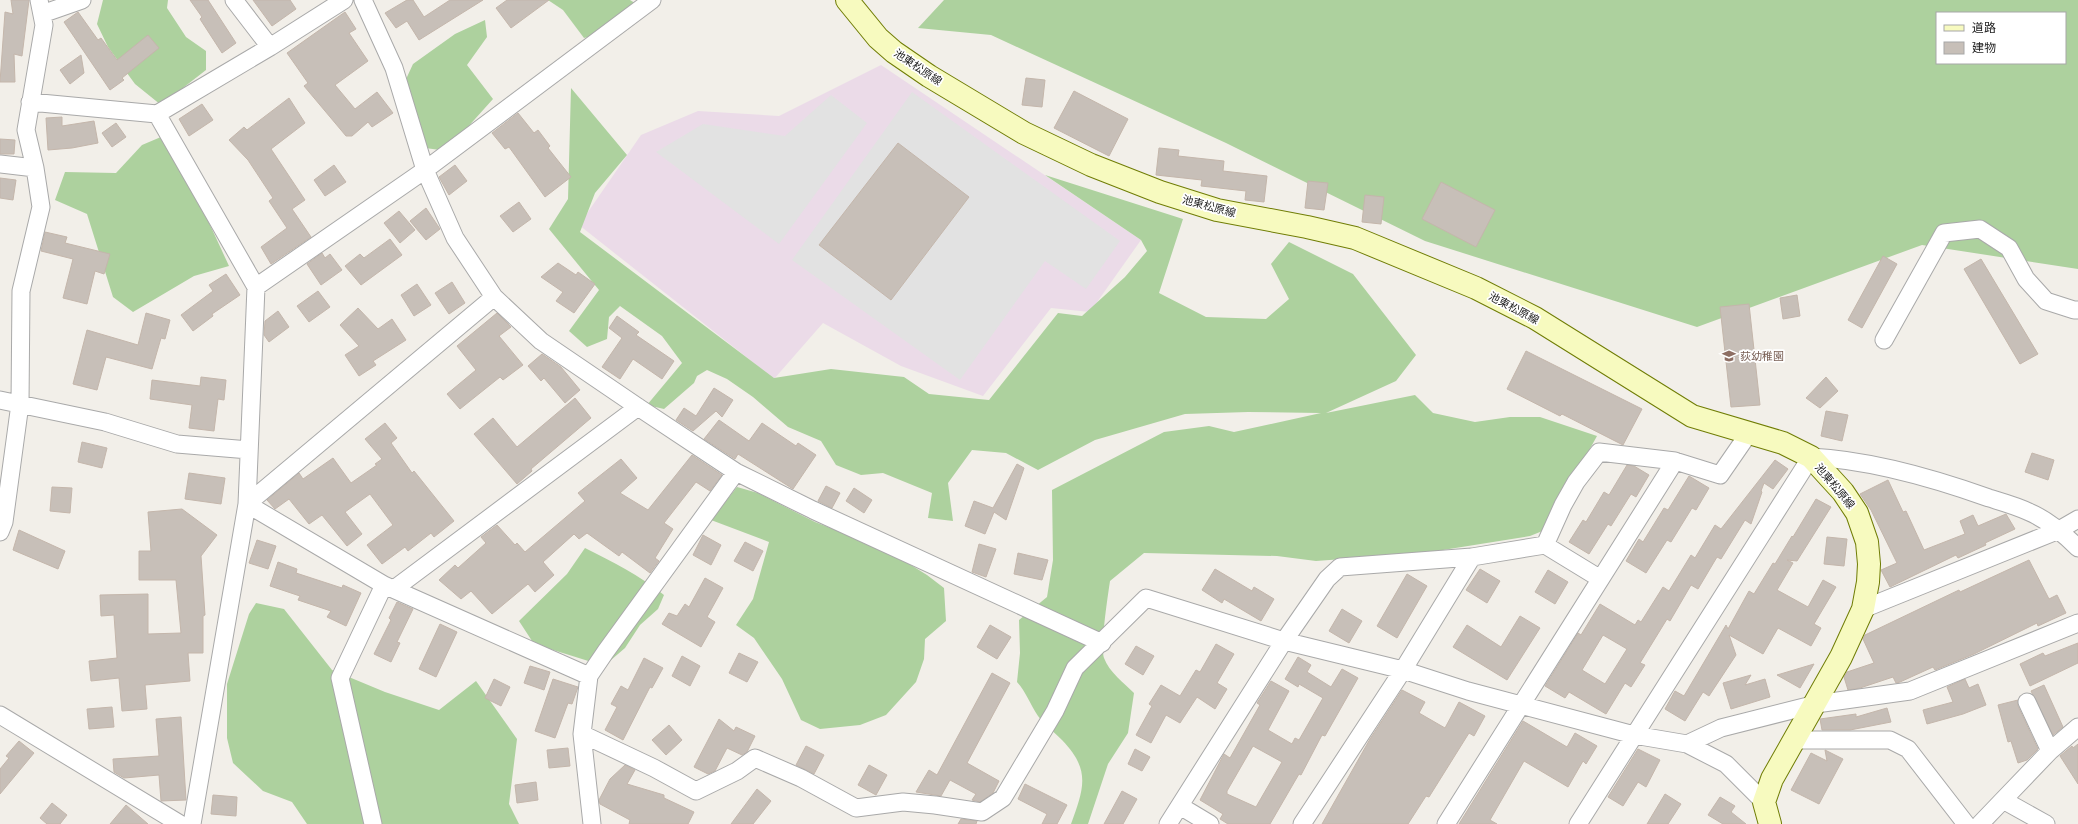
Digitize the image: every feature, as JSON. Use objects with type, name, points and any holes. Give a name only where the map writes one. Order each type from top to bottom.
[{"type":"main road","name":"池東松原線","points":[[847,0],[878,38],[894,52],[929,76],[1024,133],[1092,164],[1160,192],[1217,210],[1307,227],[1355,238],[1476,288],[1536,318],[1692,416],[1784,443],[1811,457],[1843,492],[1857,512],[1867,542],[1870,564],[1863,609],[1841,657],[1816,704],[1772,780],[1764,802]]},
{"type":"main road","points":[[1764,802],[1770,824]]},
{"type":"street","points":[[0,532],[4,522],[20,404],[20,292],[41,208],[35,168],[26,130],[44,25],[41,7],[82,0]]},
{"type":"street","points":[[234,0],[270,47]]},
{"type":"street","points":[[30,102],[157,114],[270,47],[344,0]]},
{"type":"street","points":[[363,0],[394,68],[425,170],[455,238],[494,297],[541,341],[736,472],[813,510],[1102,643]]},
{"type":"street","points":[[256,287],[425,170],[652,0]]},
{"type":"street","points":[[157,114],[256,287],[247,504],[192,824]]},
{"type":"street","points":[[0,164],[35,168]]},
{"type":"street","points":[[1884,340],[1944,233],[1980,229],[2009,248],[2026,279],[2046,301],[2078,310]]},
{"type":"street","points":[[247,504],[494,297]]},
{"type":"street","points":[[0,400],[105,422],[177,444],[249,450]]},
{"type":"street","points":[[373,824],[340,678],[389,588],[638,407]]},
{"type":"street","points":[[1545,545],[1563,505],[1576,482],[1599,452],[1674,462],[1720,475],[1749,433]]},
{"type":"street","points":[[1578,824],[1811,457],[1835,458],[1962,488],[2030,512],[2059,530],[2078,548]]},
{"type":"street","points":[[1446,824],[1520,703],[1674,462]]},
{"type":"street","points":[[592,824],[582,734],[589,676],[610,644],[736,472]]},
{"type":"street","points":[[247,504],[389,588],[589,676]]},
{"type":"street","points":[[1863,609],[2059,530],[2078,519]]},
{"type":"street","points":[[1168,824],[1284,641],[1327,579],[1340,567],[1472,557],[1545,545],[1600,578]]},
{"type":"street","points":[[1302,824],[1403,670],[1472,557]]},
{"type":"street","points":[[582,734],[654,768],[696,791],[737,771],[755,758],[801,778],[856,808],[903,802],[982,812],[1003,798],[1055,711],[1075,668],[1146,598],[1284,641],[1403,670],[1468,691],[1520,703],[1634,735],[1687,744],[1726,764],[1764,802]]},
{"type":"street","points":[[1687,744],[1721,728],[1816,704],[1910,691],[2078,622]]},
{"type":"street","points":[[2027,702],[2050,751]]},
{"type":"street","points":[[0,715],[180,824]]},
{"type":"street","points":[[1980,824],[2050,751],[2078,727]]},
{"type":"street","points":[[1795,740],[1890,740],[1908,749],[1966,824]]},
{"type":"street","points":[[2004,800],[2046,824]]},
{"type":"street","points":[[1180,806],[1210,824]]},
{"type":"shaded area","points":[[881,65],[1141,240],[1090,312],[1051,308],[983,396],[901,366],[823,323],[774,379],[579,225],[641,135],[698,111],[779,116]]},
{"type":"shaded area","points":[[912,92],[1120,241],[1086,289],[1045,261],[960,380],[792,260]]},
{"type":"shaded area","points":[[831,95],[867,123],[779,244],[656,152],[703,124],[785,136]]},
{"type":"green space","points":[[103,0],[168,0],[167,8],[186,37],[206,51],[206,70],[161,105],[135,84],[108,47],[97,24]]},
{"type":"green space","points":[[548,0],[630,0],[638,5],[611,31],[584,38],[563,10]]},
{"type":"green space","points":[[944,0],[2078,0],[2078,269],[1922,245],[1697,327],[1425,241],[1226,143],[991,35],[918,28]]},
{"type":"green space","points":[[485,20],[487,37],[467,65],[493,99],[457,139],[440,150],[418,147],[401,90],[413,64],[455,34]]},
{"type":"green space","points":[[571,88],[627,155],[595,193],[580,232],[774,378],[831,369],[904,377],[929,394],[989,400],[1058,313],[1082,316],[1125,277],[1147,251],[1141,240],[1045,175],[1183,219],[1159,293],[1206,317],[1266,319],[1289,299],[1271,264],[1289,242],[1353,274],[1416,355],[1396,381],[1326,413],[1415,395],[1433,413],[1475,422],[1510,417],[1540,417],[1597,436],[1545,530],[1530,536],[1424,553],[1316,561],[1277,556],[1144,553],[1110,581],[1106,609],[1103,643],[1104,658],[1109,668],[1134,693],[1128,733],[1108,764],[1088,824],[1071,824],[1082,790],[1081,770],[1071,751],[1038,716],[1017,682],[1020,653],[1019,620],[1047,597],[1053,560],[1052,490],[1164,432],[1209,426],[1234,432],[1321,413],[1248,412],[1185,414],[1095,440],[1038,470],[1006,453],[972,450],[948,483],[953,521],[928,518],[932,493],[883,473],[861,475],[836,465],[821,441],[788,427],[753,397],[727,379],[707,370],[697,376],[694,383],[664,409],[647,405],[682,363],[662,336],[620,306],[609,317],[607,339],[587,347],[569,331],[599,290],[549,229],[568,199]]},
{"type":"green space","points":[[168,134],[229,266],[194,276],[133,312],[113,297],[87,214],[55,200],[65,172],[116,173],[142,145]]},
{"type":"green space","points":[[737,487],[758,493],[815,522],[885,549],[927,575],[944,588],[946,621],[925,639],[924,659],[916,682],[886,715],[860,725],[820,729],[801,720],[782,679],[754,638],[736,625],[753,599],[769,542],[711,520]]},
{"type":"green space","points":[[585,548],[635,575],[664,595],[658,609],[640,625],[625,648],[611,660],[598,664],[534,644],[519,621],[567,574]]},
{"type":"green space","points":[[256,603],[284,609],[332,670],[385,692],[439,710],[476,681],[517,739],[509,804],[519,824],[307,824],[292,802],[263,791],[233,763],[227,738],[227,684],[249,614]]},
{"type":"building","points":[[11,0],[29,0],[22,56],[14,54],[15,82],[0,82],[5,12],[13,14]]},
{"type":"building","points":[[190,0],[208,0],[236,43],[222,53],[200,19],[202,17]]},
{"type":"building","points":[[253,0],[290,0],[296,9],[272,26]]},
{"type":"building","points":[[407,0],[413,0],[424,17],[450,0],[483,0],[419,40],[407,21],[396,28],[385,13]]},
{"type":"building","points":[[507,0],[549,0],[511,28],[496,8]]},
{"type":"building","points":[[78,12],[98,40],[101,38],[117,60],[148,35],[159,48],[122,78],[124,80],[110,90],[64,22]]},
{"type":"building","points":[[345,12],[356,29],[349,33],[368,61],[335,85],[355,109],[377,92],[393,113],[372,127],[368,122],[352,136],[346,136],[304,86],[308,83],[287,53]]},
{"type":"building","points":[[81,55],[84,73],[70,84],[60,70]]},
{"type":"building","points":[[1026,78],[1045,80],[1042,107],[1022,105]]},
{"type":"building","points":[[1074,91],[1128,119],[1109,156],[1054,128]]},
{"type":"building","points":[[289,98],[305,123],[271,149],[305,200],[292,209],[311,237],[271,264],[261,247],[287,228],[269,201],[273,198],[248,160],[229,140],[244,127],[247,130]]},
{"type":"building","points":[[202,104],[213,120],[189,136],[179,119]]},
{"type":"building","points":[[518,113],[534,133],[538,130],[550,146],[548,148],[571,177],[545,197],[509,147],[505,149],[492,133]]},
{"type":"building","points":[[62,117],[62,126],[94,121],[98,143],[72,148],[48,150],[46,118]]},
{"type":"building","points":[[116,123],[126,137],[112,147],[102,133]]},
{"type":"building","points":[[0,139],[15,140],[14,154],[0,154]]},
{"type":"building","points":[[898,143],[969,197],[891,300],[819,245]]},
{"type":"building","points":[[1159,148],[1179,150],[1178,156],[1224,161],[1223,171],[1267,176],[1264,202],[1245,200],[1246,191],[1201,186],[1202,180],[1156,175]]},
{"type":"building","points":[[334,165],[346,182],[325,196],[314,180]]},
{"type":"building","points":[[455,165],[467,181],[449,195],[439,177]]},
{"type":"building","points":[[0,178],[16,180],[13,200],[0,198]]},
{"type":"building","points":[[1308,181],[1328,183],[1324,210],[1305,208]]},
{"type":"building","points":[[1441,182],[1495,210],[1476,247],[1422,219]]},
{"type":"building","points":[[1365,195],[1384,197],[1381,224],[1362,222]]},
{"type":"building","points":[[519,202],[531,219],[513,232],[500,216]]},
{"type":"building","points":[[426,208],[440,229],[426,240],[410,221]]},
{"type":"building","points":[[399,211],[415,230],[400,243],[384,223]]},
{"type":"building","points":[[45,232],[67,237],[65,243],[110,254],[104,274],[95,271],[87,304],[63,298],[73,259],[41,251]]},
{"type":"building","points":[[390,239],[402,255],[361,285],[345,266],[360,254],[364,258]]},
{"type":"building","points":[[322,253],[325,258],[330,254],[342,270],[321,285],[307,264]]},
{"type":"building","points":[[1883,256],[1897,264],[1862,328],[1848,320]]},
{"type":"building","points":[[1981,259],[2038,354],[2020,364],[1964,269]]},
{"type":"building","points":[[558,263],[576,275],[578,272],[595,284],[574,313],[556,301],[563,292],[541,277]]},
{"type":"building","points":[[226,274],[240,295],[212,314],[213,316],[193,331],[181,315],[213,291],[209,285]]},
{"type":"building","points":[[452,282],[465,303],[449,314],[435,293]]},
{"type":"building","points":[[417,284],[431,305],[414,316],[401,295]]},
{"type":"building","points":[[318,291],[330,307],[309,322],[297,306]]},
{"type":"building","points":[[1797,295],[1800,316],[1783,319],[1780,298]]},
{"type":"building","points":[[1749,304],[1760,405],[1731,407],[1720,307]]},
{"type":"building","points":[[358,308],[378,329],[392,319],[406,340],[373,361],[376,365],[359,376],[345,355],[359,346],[340,325]]},
{"type":"building","points":[[278,311],[289,327],[269,342],[264,335],[265,321]]},
{"type":"building","points":[[146,313],[170,320],[165,339],[161,338],[152,369],[106,357],[97,390],[73,384],[87,330],[138,345]]},
{"type":"building","points":[[497,313],[511,327],[499,336],[523,365],[503,380],[500,377],[460,409],[447,394],[476,370],[457,346]]},
{"type":"building","points":[[617,316],[639,332],[636,335],[674,361],[662,379],[633,359],[620,379],[602,367],[622,338],[609,328]]},
{"type":"building","points":[[1526,351],[1642,409],[1623,445],[1562,414],[1560,416],[1507,389]]},
{"type":"building","points":[[542,354],[561,367],[580,390],[565,403],[544,378],[541,381],[528,366]]},
{"type":"building","points":[[201,377],[226,380],[224,400],[218,399],[214,431],[189,428],[192,405],[150,399],[152,380],[200,386]]},
{"type":"building","points":[[1826,377],[1838,391],[1820,408],[1806,398]]},
{"type":"building","points":[[714,388],[733,400],[722,417],[716,411],[693,431],[676,420],[684,408],[696,416]]},
{"type":"building","points":[[575,398],[591,418],[531,469],[532,471],[517,484],[474,434],[493,418],[517,447]]},
{"type":"building","points":[[1826,411],[1848,415],[1842,441],[1821,436]]},
{"type":"building","points":[[719,420],[749,441],[762,423],[796,446],[798,443],[816,455],[793,489],[738,454],[735,459],[704,439]]},
{"type":"building","points":[[385,423],[397,438],[391,443],[412,473],[414,471],[454,521],[434,537],[431,533],[408,551],[405,547],[382,564],[367,545],[393,525],[370,494],[345,512],[362,534],[347,546],[322,515],[309,524],[289,499],[275,509],[267,500],[299,473],[303,479],[333,458],[351,483],[377,465],[375,464],[382,459],[365,439]]},
{"type":"building","points":[[82,442],[107,448],[102,468],[78,462]]},
{"type":"building","points":[[2032,453],[2054,460],[2048,480],[2025,472]]},
{"type":"building","points":[[692,455],[722,475],[710,491],[696,482],[664,523],[673,529],[655,558],[659,561],[650,573],[622,552],[619,556],[587,533],[579,539],[574,534],[543,562],[554,575],[535,592],[528,584],[492,614],[471,591],[461,599],[439,580],[455,565],[458,568],[486,543],[481,537],[497,525],[515,545],[517,543],[525,552],[585,501],[578,493],[621,459],[637,478],[620,493],[648,510]]},
{"type":"building","points":[[1775,460],[1788,469],[1773,489],[1764,483],[1751,524],[1745,520],[1721,559],[1717,557],[1698,589],[1691,585],[1670,621],[1667,619],[1640,663],[1645,665],[1631,687],[1625,683],[1606,714],[1569,692],[1565,698],[1545,686],[1578,633],[1581,635],[1600,604],[1635,625],[1638,620],[1641,622],[1663,587],[1669,591],[1691,555],[1695,558],[1715,525],[1721,529]],"holes":[[[1603,635],[1627,649],[1605,684],[1582,670]]]},
{"type":"building","points":[[1017,464],[1024,468],[1006,520],[994,512],[985,534],[965,526],[974,501],[993,508]]},
{"type":"building","points":[[1627,465],[1634,466],[1649,475],[1636,497],[1631,494],[1611,526],[1608,524],[1589,554],[1569,542],[1583,520],[1586,522],[1604,492],[1609,495]]},
{"type":"building","points":[[189,473],[225,478],[221,504],[185,499]]},
{"type":"building","points":[[1689,476],[1709,488],[1696,510],[1692,508],[1671,542],[1667,540],[1646,573],[1626,561],[1639,539],[1643,542],[1664,508],[1668,510]]},
{"type":"building","points":[[1888,480],[1903,512],[1906,511],[1924,550],[1965,534],[1960,521],[1973,515],[1978,526],[2006,514],[2015,529],[1958,558],[1956,555],[1890,587],[1881,570],[1897,563],[1871,510],[1860,494]]},
{"type":"building","points":[[826,486],[840,493],[832,508],[818,501]]},
{"type":"building","points":[[52,487],[72,488],[70,513],[50,511]]},
{"type":"building","points":[[854,488],[872,500],[864,513],[846,501]]},
{"type":"building","points":[[1816,499],[1831,507],[1797,561],[1787,560],[1793,563],[1777,590],[1808,607],[1823,580],[1836,587],[1814,624],[1821,628],[1811,646],[1778,628],[1763,654],[1729,635],[1736,655],[1709,696],[1703,692],[1685,721],[1665,709],[1675,691],[1684,696],[1726,625],[1728,629],[1749,591],[1754,594],[1773,563],[1775,564],[1792,536],[1793,537]]},
{"type":"building","points":[[182,509],[217,535],[201,556],[205,615],[203,616],[203,653],[188,653],[190,681],[145,685],[147,709],[122,711],[119,678],[91,681],[89,661],[117,658],[114,615],[101,616],[100,595],[148,594],[148,634],[181,633],[176,580],[139,580],[139,551],[151,551],[148,512]]},
{"type":"building","points":[[19,530],[65,551],[58,569],[13,550]]},
{"type":"building","points":[[703,535],[721,545],[711,565],[693,555]]},
{"type":"building","points":[[1827,537],[1847,539],[1844,566],[1824,564]]},
{"type":"building","points":[[257,540],[276,546],[268,569],[249,563]]},
{"type":"building","points":[[745,542],[763,551],[753,571],[734,561]]},
{"type":"building","points":[[979,544],[996,549],[986,577],[972,572]]},
{"type":"building","points":[[1018,553],[1048,560],[1042,580],[1014,574]]},
{"type":"building","points":[[2029,560],[2049,599],[2057,595],[2066,613],[2038,626],[2037,623],[1974,654],[1935,670],[1933,667],[1896,683],[1893,677],[1860,688],[1848,690],[1844,677],[1847,672],[1874,663],[1863,639],[1865,635],[1959,590],[1960,592]]},
{"type":"building","points":[[278,562],[297,569],[296,573],[342,588],[343,585],[361,593],[346,626],[327,617],[331,611],[298,600],[300,596],[270,586]]},
{"type":"building","points":[[1215,569],[1252,591],[1254,587],[1274,599],[1261,621],[1224,599],[1222,603],[1202,590]]},
{"type":"building","points":[[1480,569],[1500,581],[1487,603],[1466,590]]},
{"type":"building","points":[[1548,570],[1568,582],[1555,604],[1535,592]]},
{"type":"building","points":[[1407,574],[1427,586],[1397,638],[1377,626]]},
{"type":"building","points":[[705,578],[723,588],[707,617],[715,622],[701,647],[662,624],[669,613],[677,616],[685,604],[689,607]]},
{"type":"building","points":[[397,602],[413,609],[397,642],[400,643],[391,662],[374,654],[391,620],[389,618]]},
{"type":"building","points":[[1342,609],[1362,621],[1349,643],[1329,631]]},
{"type":"building","points":[[1520,616],[1540,628],[1507,680],[1453,647],[1467,625],[1501,647]]},
{"type":"building","points":[[440,624],[457,632],[436,677],[419,669]]},
{"type":"building","points":[[990,625],[1011,637],[997,659],[977,647]]},
{"type":"building","points":[[2078,643],[2078,663],[2030,686],[2020,664],[2043,653],[2045,656]]},
{"type":"building","points":[[1216,644],[1234,654],[1217,683],[1227,689],[1215,709],[1197,697],[1180,723],[1166,715],[1151,743],[1136,735],[1152,706],[1149,704],[1161,685],[1180,696],[1196,670],[1200,672]]},
{"type":"building","points":[[1136,646],[1154,656],[1143,675],[1125,664]]},
{"type":"building","points":[[739,653],[758,662],[747,682],[729,673]]},
{"type":"building","points":[[682,656],[700,666],[690,686],[672,676]]},
{"type":"building","points":[[1298,657],[1311,665],[1307,672],[1331,687],[1342,669],[1358,678],[1325,736],[1322,735],[1301,775],[1299,774],[1270,824],[1228,824],[1220,819],[1223,814],[1200,800],[1224,754],[1230,758],[1260,705],[1257,703],[1271,681],[1289,691],[1268,730],[1292,744],[1295,738],[1299,740],[1323,698],[1299,684],[1298,687],[1285,679]],"holes":[[[1253,746],[1282,762],[1256,807],[1227,794],[1227,791]]]},
{"type":"building","points":[[644,658],[663,668],[652,688],[650,687],[623,740],[605,730],[617,707],[611,704],[621,686],[628,690]]},
{"type":"building","points":[[1814,664],[1800,688],[1777,675]]},
{"type":"building","points":[[530,666],[550,672],[544,690],[524,683]]},
{"type":"building","points":[[992,673],[1010,683],[967,763],[999,781],[993,793],[980,802],[972,800],[976,794],[950,780],[941,796],[916,792],[929,770],[937,775]]},
{"type":"building","points":[[1751,675],[1745,685],[1765,679],[1770,697],[1731,709],[1723,683]]},
{"type":"building","points":[[494,679],[510,687],[501,706],[485,698]]},
{"type":"building","points":[[553,679],[578,687],[572,704],[568,703],[555,738],[535,731]]},
{"type":"building","points":[[1965,679],[1969,688],[1978,684],[1986,705],[1963,714],[1927,724],[1923,710],[1953,702],[1947,687]]},
{"type":"building","points":[[2044,685],[2063,727],[2053,735],[2031,691]]},
{"type":"building","points":[[1402,690],[1425,702],[1419,713],[1445,728],[1459,702],[1485,716],[1474,736],[1469,733],[1429,797],[1426,796],[1408,824],[1322,824],[1370,739]]},
{"type":"building","points":[[2018,700],[2018,706],[2038,749],[2027,760],[2018,763],[2011,741],[2008,742],[1998,705]]},
{"type":"building","points":[[112,707],[114,727],[89,729],[87,709]]},
{"type":"building","points":[[1887,708],[1891,722],[1850,730],[1822,730],[1820,719],[1856,714],[1856,717]]},
{"type":"building","points":[[181,717],[186,800],[161,801],[159,775],[124,778],[114,772],[113,759],[159,756],[156,719]]},
{"type":"building","points":[[719,719],[734,731],[736,727],[755,736],[747,752],[742,755],[727,748],[715,771],[708,774],[694,767]]},
{"type":"building","points":[[1523,721],[1567,747],[1575,733],[1597,746],[1586,764],[1583,761],[1568,787],[1524,761],[1490,820],[1497,824],[1459,824]]},
{"type":"building","points":[[669,725],[682,740],[666,755],[652,740]]},
{"type":"building","points":[[19,741],[34,753],[0,794],[0,769],[9,758],[6,756]]},
{"type":"building","points":[[2078,744],[2078,784],[2060,756],[2072,746],[2073,748]]},
{"type":"building","points":[[806,746],[824,755],[814,774],[796,765]]},
{"type":"building","points":[[568,748],[570,766],[549,768],[547,750]]},
{"type":"building","points":[[1135,749],[1150,757],[1142,771],[1128,764]]},
{"type":"building","points":[[1638,749],[1660,760],[1646,787],[1638,782],[1623,806],[1608,797]]},
{"type":"building","points":[[1825,750],[1843,759],[1819,804],[1791,790],[1811,753],[1827,761]]},
{"type":"building","points":[[625,765],[635,770],[627,784],[664,795],[664,798],[694,812],[688,824],[629,824],[630,820],[600,804],[599,800],[610,779]]},
{"type":"building","points":[[869,765],[887,775],[876,795],[858,785]]},
{"type":"building","points":[[536,782],[538,800],[517,803],[515,785]]},
{"type":"building","points":[[1025,784],[1067,805],[1057,824],[1042,824],[1047,814],[1018,799]]},
{"type":"building","points":[[757,789],[771,801],[753,824],[731,824]]},
{"type":"building","points":[[1122,791],[1137,799],[1123,824],[1104,824]]},
{"type":"building","points":[[1665,794],[1681,804],[1668,824],[1647,824]]},
{"type":"building","points":[[213,795],[237,797],[236,816],[211,814]]},
{"type":"building","points":[[1720,797],[1735,806],[1731,812],[1746,824],[1723,824],[1708,815]]},
{"type":"building","points":[[52,803],[67,815],[60,824],[47,824],[40,818]]},
{"type":"building","points":[[126,805],[148,824],[110,824]]},
{"type":"building","points":[[961,819],[977,821],[976,824],[958,824]]},
{"type":"place","name":"荻幼稚園","points":[[1729,356]]}]
